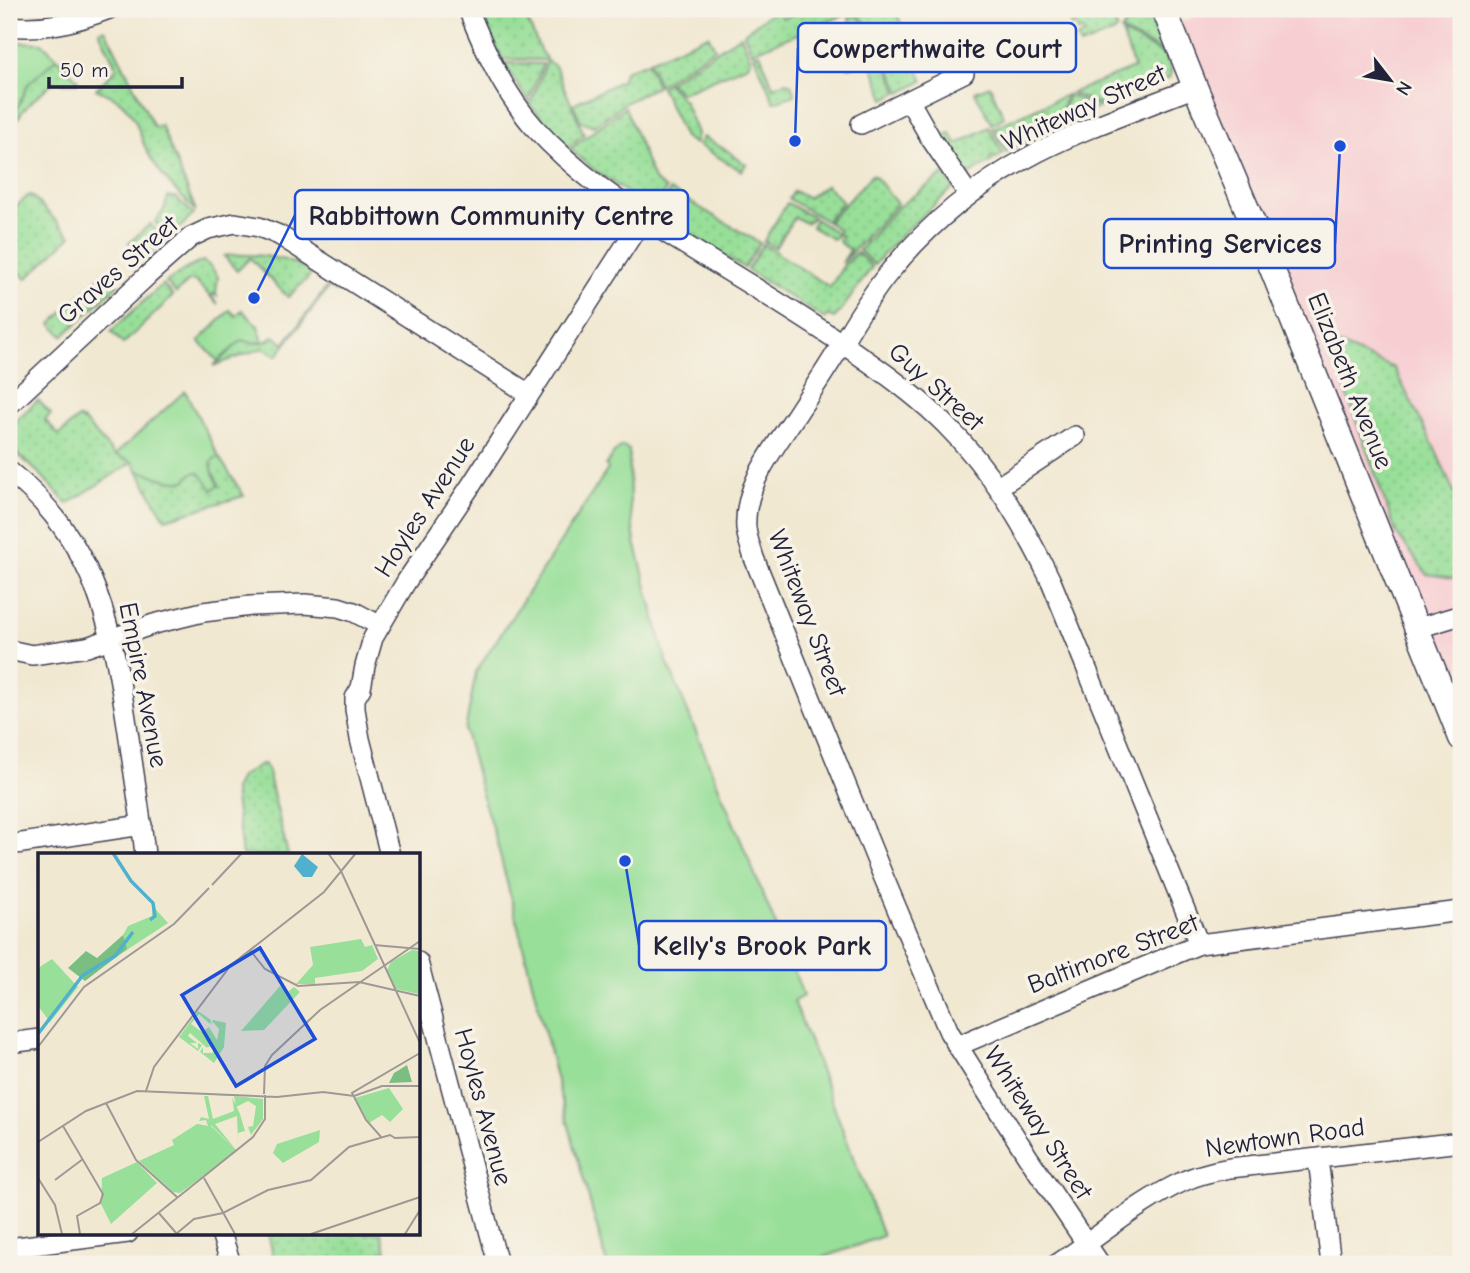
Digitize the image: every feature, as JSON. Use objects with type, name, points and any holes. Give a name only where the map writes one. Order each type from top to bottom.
[{"type":"main road","name":"Elizabeth Avenue","points":[[1164,9],[1461,738]]},
{"type":"street","points":[[9,26],[26,28],[58,25],[109,9]]},
{"type":"street","name":"Guy Street","points":[[468,9],[501,80],[534,127],[577,169],[600,189],[643,218],[842,343],[905,389],[944,423],[980,463],[1033,544],[1051,581],[1199,944]]},
{"type":"street","points":[[861,124],[964,73]]},
{"type":"street","name":"Whiteway Street","points":[[1100,1264],[949,1032],[754,558],[746,528],[747,510],[755,481],[872,295],[893,267],[934,225],[970,195],[1013,166],[1058,142],[1195,87]]},
{"type":"street","points":[[909,100],[931,139],[970,195]]},
{"type":"street","name":"Hoyles Avenue","points":[[389,853],[360,739],[355,709],[355,698],[361,688],[368,652],[379,625],[643,218]]},
{"type":"street","name":"Graves Street","points":[[9,405],[191,237],[208,229],[235,223],[259,227],[287,240],[529,394]]},
{"type":"street","points":[[998,487],[1075,436]]},
{"type":"street","name":"Empire Avenue","points":[[9,471],[29,487],[60,523],[79,552],[96,587],[111,639],[125,712],[145,853]]},
{"type":"street","points":[[9,650],[32,654],[87,647],[155,624],[203,612],[278,604],[338,607],[379,625]]},
{"type":"street","points":[[1418,628],[1461,615]]},
{"type":"street","points":[[9,845],[142,825]]},
{"type":"street","name":"Baltimore Street","points":[[957,1046],[1199,944],[1461,911]]},
{"type":"street","name":"Hoyles Avenue","points":[[420,970],[498,1264]]},
{"type":"street","points":[[9,1043],[38,1039]]},
{"type":"street","name":"Newtown Road","points":[[1057,1264],[1167,1189],[1202,1174],[1230,1168],[1461,1142]]},
{"type":"street","points":[[1318,1159],[1331,1264]]},
{"type":"street","points":[[9,1248],[120,1234]]},
{"type":"street","points":[[221,1234],[231,1264]]},
{"type":"shaded area","points":[[1215,9],[1461,9],[1461,738],[1172,26]]},
{"type":"green space","points":[[480,9],[517,9],[519,15],[527,19],[545,60],[502,59]]},
{"type":"green space","points":[[776,9],[782,18],[809,9],[855,11],[752,52],[744,33]]},
{"type":"green space","points":[[856,9],[863,12],[871,9],[895,9],[914,56],[891,37],[875,37]]},
{"type":"green space","points":[[1066,9],[1109,9],[1117,28],[1115,32],[1080,46],[1077,38],[1085,34],[1083,30],[1078,31],[1076,25],[1072,26]]},
{"type":"green space","points":[[1139,9],[1146,9],[1164,52],[1121,31]]},
{"type":"green space","points":[[857,15],[879,46],[898,92],[885,99],[870,60],[849,68],[848,57],[861,52],[849,18]]},
{"type":"green space","points":[[105,29],[154,127],[161,125],[196,211],[170,184],[153,161],[129,110],[118,99],[96,89],[117,68],[99,31]]},
{"type":"green space","points":[[1122,33],[1165,55],[1171,70],[1169,78],[1103,106],[1071,93],[1134,68]]},
{"type":"green space","points":[[708,35],[715,48],[659,85],[649,61]]},
{"type":"green space","points":[[741,35],[751,60],[748,65],[681,93],[669,82]]},
{"type":"green space","points":[[877,39],[890,40],[915,60],[923,81],[901,93]]},
{"type":"green space","points":[[9,42],[42,43],[57,58],[28,84],[9,127]]},
{"type":"green space","points":[[50,51],[78,80],[77,83],[52,83],[30,103],[15,124],[12,144],[9,147],[9,111],[20,83]]},
{"type":"green space","points":[[760,53],[773,87],[787,82],[791,84],[795,95],[774,102],[754,55]]},
{"type":"green space","points":[[547,61],[555,66],[584,134],[568,147],[530,105]]},
{"type":"green space","points":[[647,62],[657,86],[625,103],[594,126],[581,121],[573,104],[621,81],[625,71]]},
{"type":"green space","points":[[504,63],[543,64],[528,102]]},
{"type":"green space","points":[[667,83],[683,99],[697,133],[695,144],[684,137],[661,87]]},
{"type":"green space","points":[[990,86],[1004,117],[992,124],[975,92]]},
{"type":"green space","points":[[1066,95],[1057,125],[1006,152],[993,128]]},
{"type":"green space","points":[[1068,95],[1100,107],[1059,124]]},
{"type":"green space","points":[[625,107],[654,180],[666,189],[655,212],[593,169],[570,149]]},
{"type":"green space","points":[[989,127],[1003,154],[995,159],[993,156],[990,158],[992,161],[967,176],[939,137],[950,133],[957,144]]},
{"type":"green space","points":[[703,137],[746,164],[742,171],[698,145]]},
{"type":"green space","points":[[944,174],[953,188],[901,235],[874,265],[859,250],[898,207]]},
{"type":"green space","points":[[872,175],[897,204],[842,263],[850,250],[840,243],[842,236],[839,234],[833,239],[812,227],[815,219],[837,233],[839,230],[828,222]]},
{"type":"green space","points":[[826,185],[843,202],[826,221],[789,199],[794,191],[808,198]]},
{"type":"green space","points":[[670,190],[760,243],[744,268],[659,215]]},
{"type":"green space","points":[[31,195],[71,236],[26,279],[9,261],[9,213]]},
{"type":"green space","points":[[168,197],[175,197],[194,214],[170,237],[155,222],[164,210]]},
{"type":"green space","points":[[787,203],[813,217],[806,223],[795,217],[775,248],[764,241]]},
{"type":"green space","points":[[150,224],[166,240],[145,260],[129,243]]},
{"type":"green space","points":[[763,244],[830,287],[844,265],[857,252],[872,267],[840,312],[834,318],[828,315],[825,319],[747,270]]},
{"type":"green space","points":[[224,256],[274,258],[312,272],[288,297],[250,258],[237,271]]},
{"type":"green space","points":[[203,261],[218,277],[217,296],[211,296],[218,304],[195,281],[189,281],[176,293],[166,282]]},
{"type":"green space","points":[[106,271],[118,285],[63,336],[51,324]]},
{"type":"green space","points":[[163,284],[173,296],[123,344],[111,331]]},
{"type":"green space","points":[[329,284],[338,290],[336,292],[329,287],[277,356],[263,348],[213,366],[242,340],[263,342],[274,336],[284,344]]},
{"type":"green space","points":[[230,310],[236,316],[242,310],[258,326],[263,342],[242,340],[218,361],[199,341]]},
{"type":"green space","points":[[1328,340],[1394,368],[1461,504],[1461,579],[1427,574],[1396,533]]},
{"type":"green space","points":[[185,391],[219,457],[211,463],[219,485],[212,490],[200,473],[191,474],[185,481],[167,480],[138,471],[133,462],[115,455]]},
{"type":"green space","points":[[38,400],[51,414],[45,420],[59,435],[78,418],[83,420],[115,455],[133,462],[67,504],[41,475],[9,447],[9,427]]},
{"type":"green space","points":[[622,446],[629,450],[630,506],[635,542],[665,657],[791,962],[803,996],[794,1001],[883,1236],[806,1264],[607,1264],[465,731],[476,672],[608,469],[606,465]]},
{"type":"green space","points":[[215,457],[219,457],[244,496],[165,519],[138,471],[168,481],[195,471],[219,485],[211,463]]},
{"type":"green space","points":[[265,764],[288,853],[242,853],[234,790],[240,777]]},
{"type":"green space","points":[[268,1234],[381,1234],[390,1264],[275,1264]]},
{"type":"place","name":"Cowperthwaite Court","points":[[795,141]]},
{"type":"place","name":"Printing Services","points":[[1340,146]]},
{"type":"place","name":"Rabbittown Community Centre","points":[[254,298]]},
{"type":"place","name":"Kelly's Brook Park","points":[[625,861]]}]
